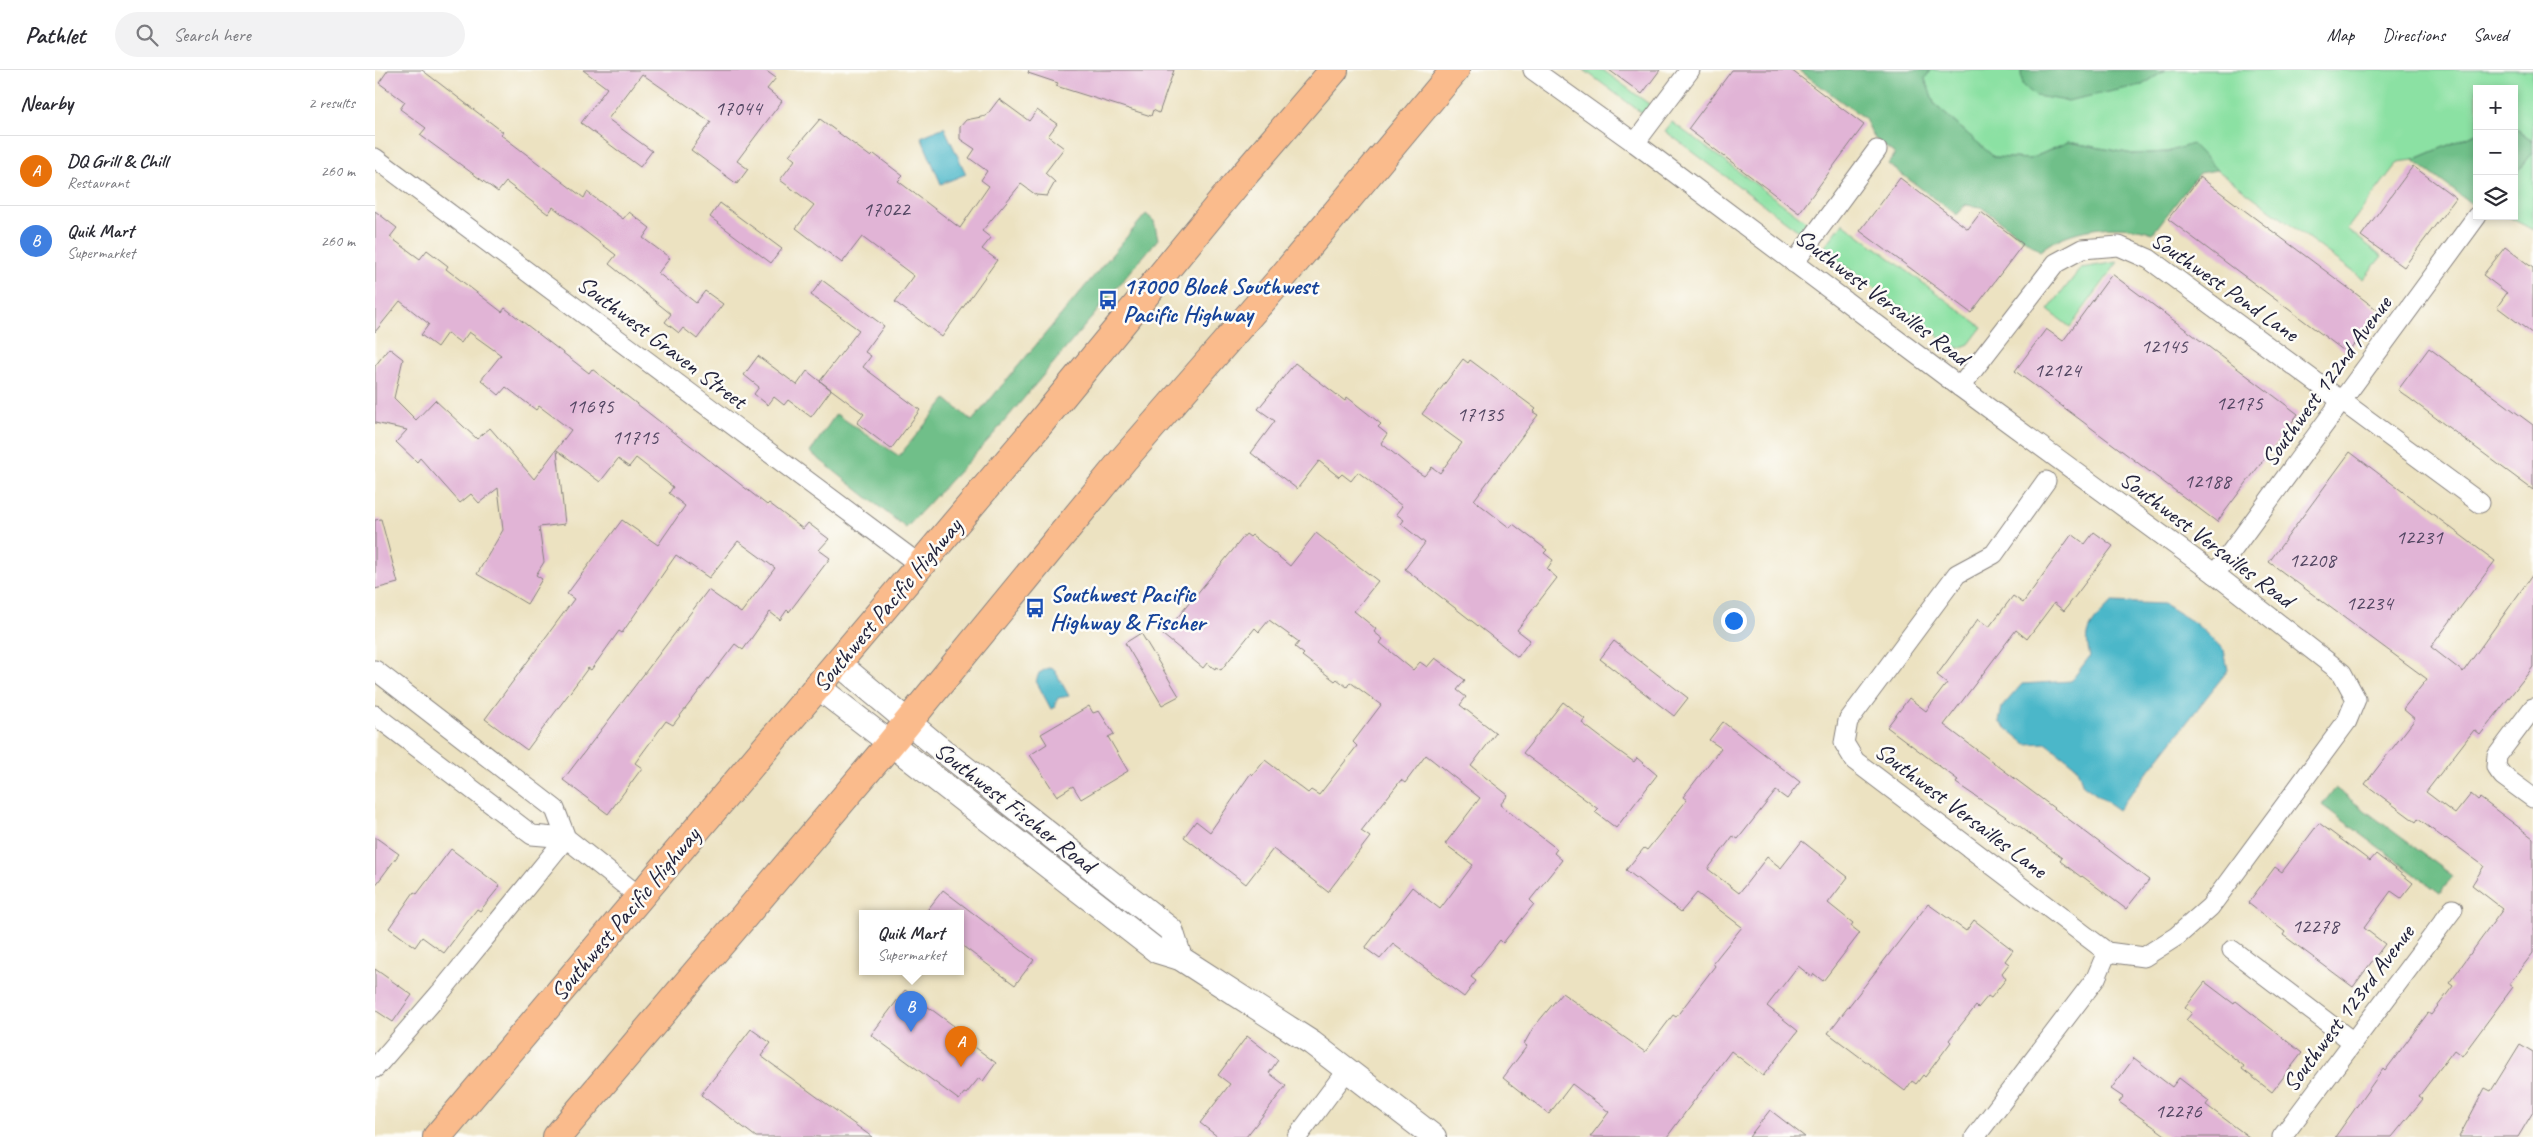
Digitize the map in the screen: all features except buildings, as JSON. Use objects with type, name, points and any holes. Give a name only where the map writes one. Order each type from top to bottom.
[{"type":"highway","name":"Southwest Pacific Highway","points":[[437,1137],[1041,422],[1237,183],[1335,70]]},
{"type":"highway","points":[[557,1137],[890,744],[1123,460],[1286,272],[1455,70]]},
{"type":"street","name":"Southwest Versailles Road","points":[[1533,70],[1635,143],[1960,387],[2215,574],[2342,673],[2355,699],[2347,721],[2210,907],[2177,936],[2144,956],[2107,952]]},
{"type":"street","points":[[1635,143],[1690,70]]},
{"type":"street","points":[[1794,262],[1877,150]]},
{"type":"street","name":"Southwest Graven Street","points":[[375,158],[920,565]]},
{"type":"street","name":"Southwest 122nd Avenue","points":[[2215,574],[2474,220]]},
{"type":"street","name":"Southwest Pond Lane","points":[[1960,387],[2056,263],[2082,249],[2119,246],[2149,259],[2344,400],[2480,503]]},
{"type":"street","name":"Southwest Versailles Lane","points":[[2047,481],[1994,554],[1957,574],[1848,721],[1844,743],[1855,761],[2107,952]]},
{"type":"street","name":"Southwest Fischer Road","points":[[838,663],[908,722],[1171,930],[1180,958]]},
{"type":"street","points":[[375,670],[555,809],[566,838],[639,897]]},
{"type":"street","name":"Southwest Fischer Road","points":[[818,687],[1157,951],[1180,958],[1312,1043],[1434,1137]]},
{"type":"street","points":[[2533,708],[2497,756],[2496,767],[2503,776],[2533,798]]},
{"type":"street","points":[[375,715],[532,835],[566,838]]},
{"type":"street","points":[[375,1068],[440,993],[566,838]]},
{"type":"street","name":"Southwest 123rd Avenue","points":[[2282,1137],[2453,909]]},
{"type":"street","points":[[2232,950],[2353,1042]]},
{"type":"street","points":[[1975,1137],[2096,978],[2107,952]]},
{"type":"street","points":[[1297,1137],[1347,1070]]},
{"type":"green space","points":[[1584,70],[1603,70],[1653,107],[1646,116]]},
{"type":"green space","points":[[1799,70],[1930,70],[1925,79],[1935,105],[1994,157],[2030,159],[2068,142],[2133,154],[2167,152],[2192,144],[2217,170],[2199,173],[2153,233],[2140,229],[2110,227],[2094,229],[2064,237],[2040,251],[1981,207],[1966,205],[1957,215],[1888,164],[1895,154],[1875,139],[1865,119]]},
{"type":"green space","points":[[1930,70],[2021,70],[2022,84],[2142,85],[2166,70],[2533,70],[2533,141],[2518,130],[2518,85],[2473,85],[2473,135],[2413,160],[2398,162],[2347,229],[2382,256],[2363,279],[2217,170],[2192,145],[2167,152],[2133,154],[2068,142],[2030,159],[1994,157],[1935,105],[1924,79]]},
{"type":"green space","points":[[2021,70],[2166,70],[2142,85],[2067,101],[2035,96],[2022,84]]},
{"type":"green space","points":[[1672,122],[1811,225],[1804,235],[1665,131]]},
{"type":"green space","points":[[2518,130],[2533,141],[2533,152],[2518,172]]},
{"type":"green space","points":[[2473,135],[2473,205],[2413,160]]},
{"type":"green space","points":[[2533,152],[2533,230],[2514,220],[2518,220],[2518,172]]},
{"type":"green space","points":[[1146,214],[1154,221],[1158,239],[992,436],[906,528],[810,452],[836,414],[899,456],[946,399],[972,421]]},
{"type":"green space","points":[[1843,223],[1982,327],[1969,344],[1959,348],[1951,345],[1823,249]]},
{"type":"green space","points":[[2118,262],[2070,327],[2048,310],[2081,268]]},
{"type":"green space","points":[[2335,788],[2453,876],[2440,893],[2322,805]]},
{"type":"water","points":[[944,127],[966,174],[941,184],[921,137]]},
{"type":"water","points":[[2112,602],[2164,604],[2195,623],[2224,650],[2228,670],[2118,810],[2083,785],[2076,766],[2046,743],[2026,744],[1999,722],[2002,707],[2022,684],[2071,681],[2090,656],[2088,639],[2091,626]]},
{"type":"water","points":[[1048,668],[1054,669],[1069,696],[1058,698],[1055,704],[1056,707],[1051,709],[1036,681],[1039,673]]},
{"type":"place","name":"17000 Block Southwest Pacific Highway","points":[[1108,300]]},
{"type":"place","name":"Southwest Pacific Highway & Fischer","points":[[1035,608]]},
{"type":"place","name":"Quik Mart","points":[[911,1032]]},
{"type":"place","name":"DQ Grill & Chill","points":[[961,1067]]}]
